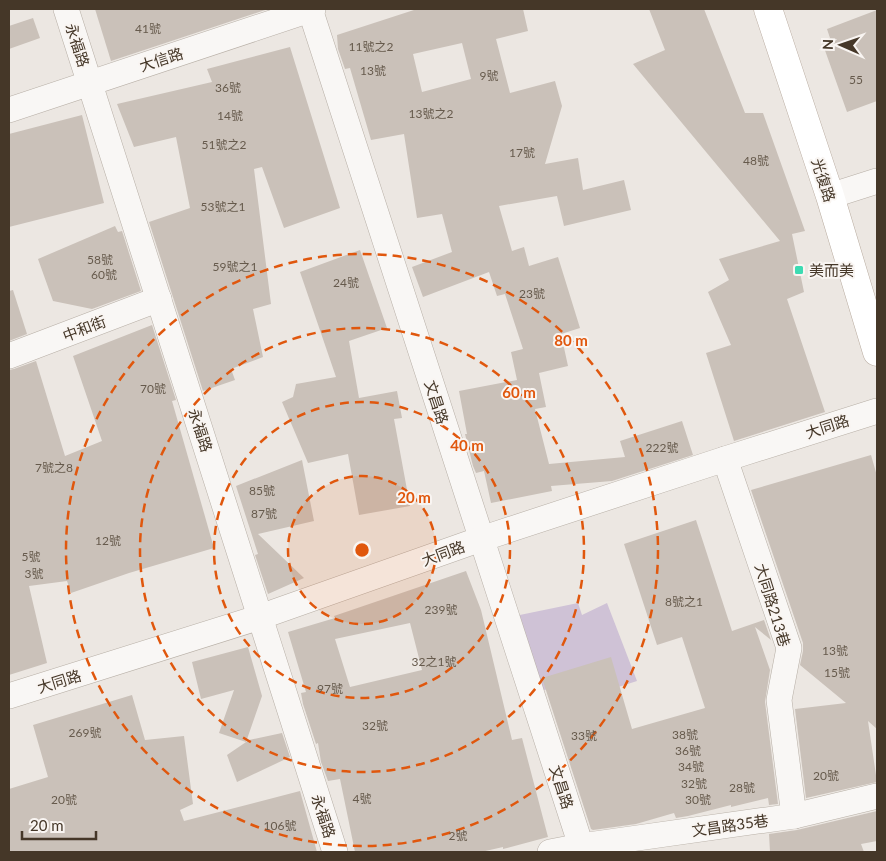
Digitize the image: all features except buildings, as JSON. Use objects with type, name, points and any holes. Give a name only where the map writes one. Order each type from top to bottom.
[{"type":"main road","name":"光復路","points":[[768,9],[830,196],[877,352]]},
{"type":"street","name":"永福路","points":[[66,9],[335,852]]},
{"type":"street","name":"大信路","points":[[9,110],[311,9]]},
{"type":"street","name":"文昌路","points":[[311,9],[582,849]]},
{"type":"street","points":[[830,196],[877,180]]},
{"type":"street","name":"中和街","points":[[9,356],[159,299]]},
{"type":"street","name":"大同路","points":[[9,696],[260,618],[481,539],[877,411]]},
{"type":"street","name":"大同路213巷","points":[[725,459],[790,648],[779,700],[794,816]]},
{"type":"street","name":"文昌路35巷","points":[[550,852],[582,849],[794,816],[877,796]]},
{"type":"shaded area","points":[[578,603],[582,615],[607,603],[637,681],[612,689],[603,668],[534,694],[510,617]]},
{"type":"place","name":"美而美","points":[[799,270]]}]
